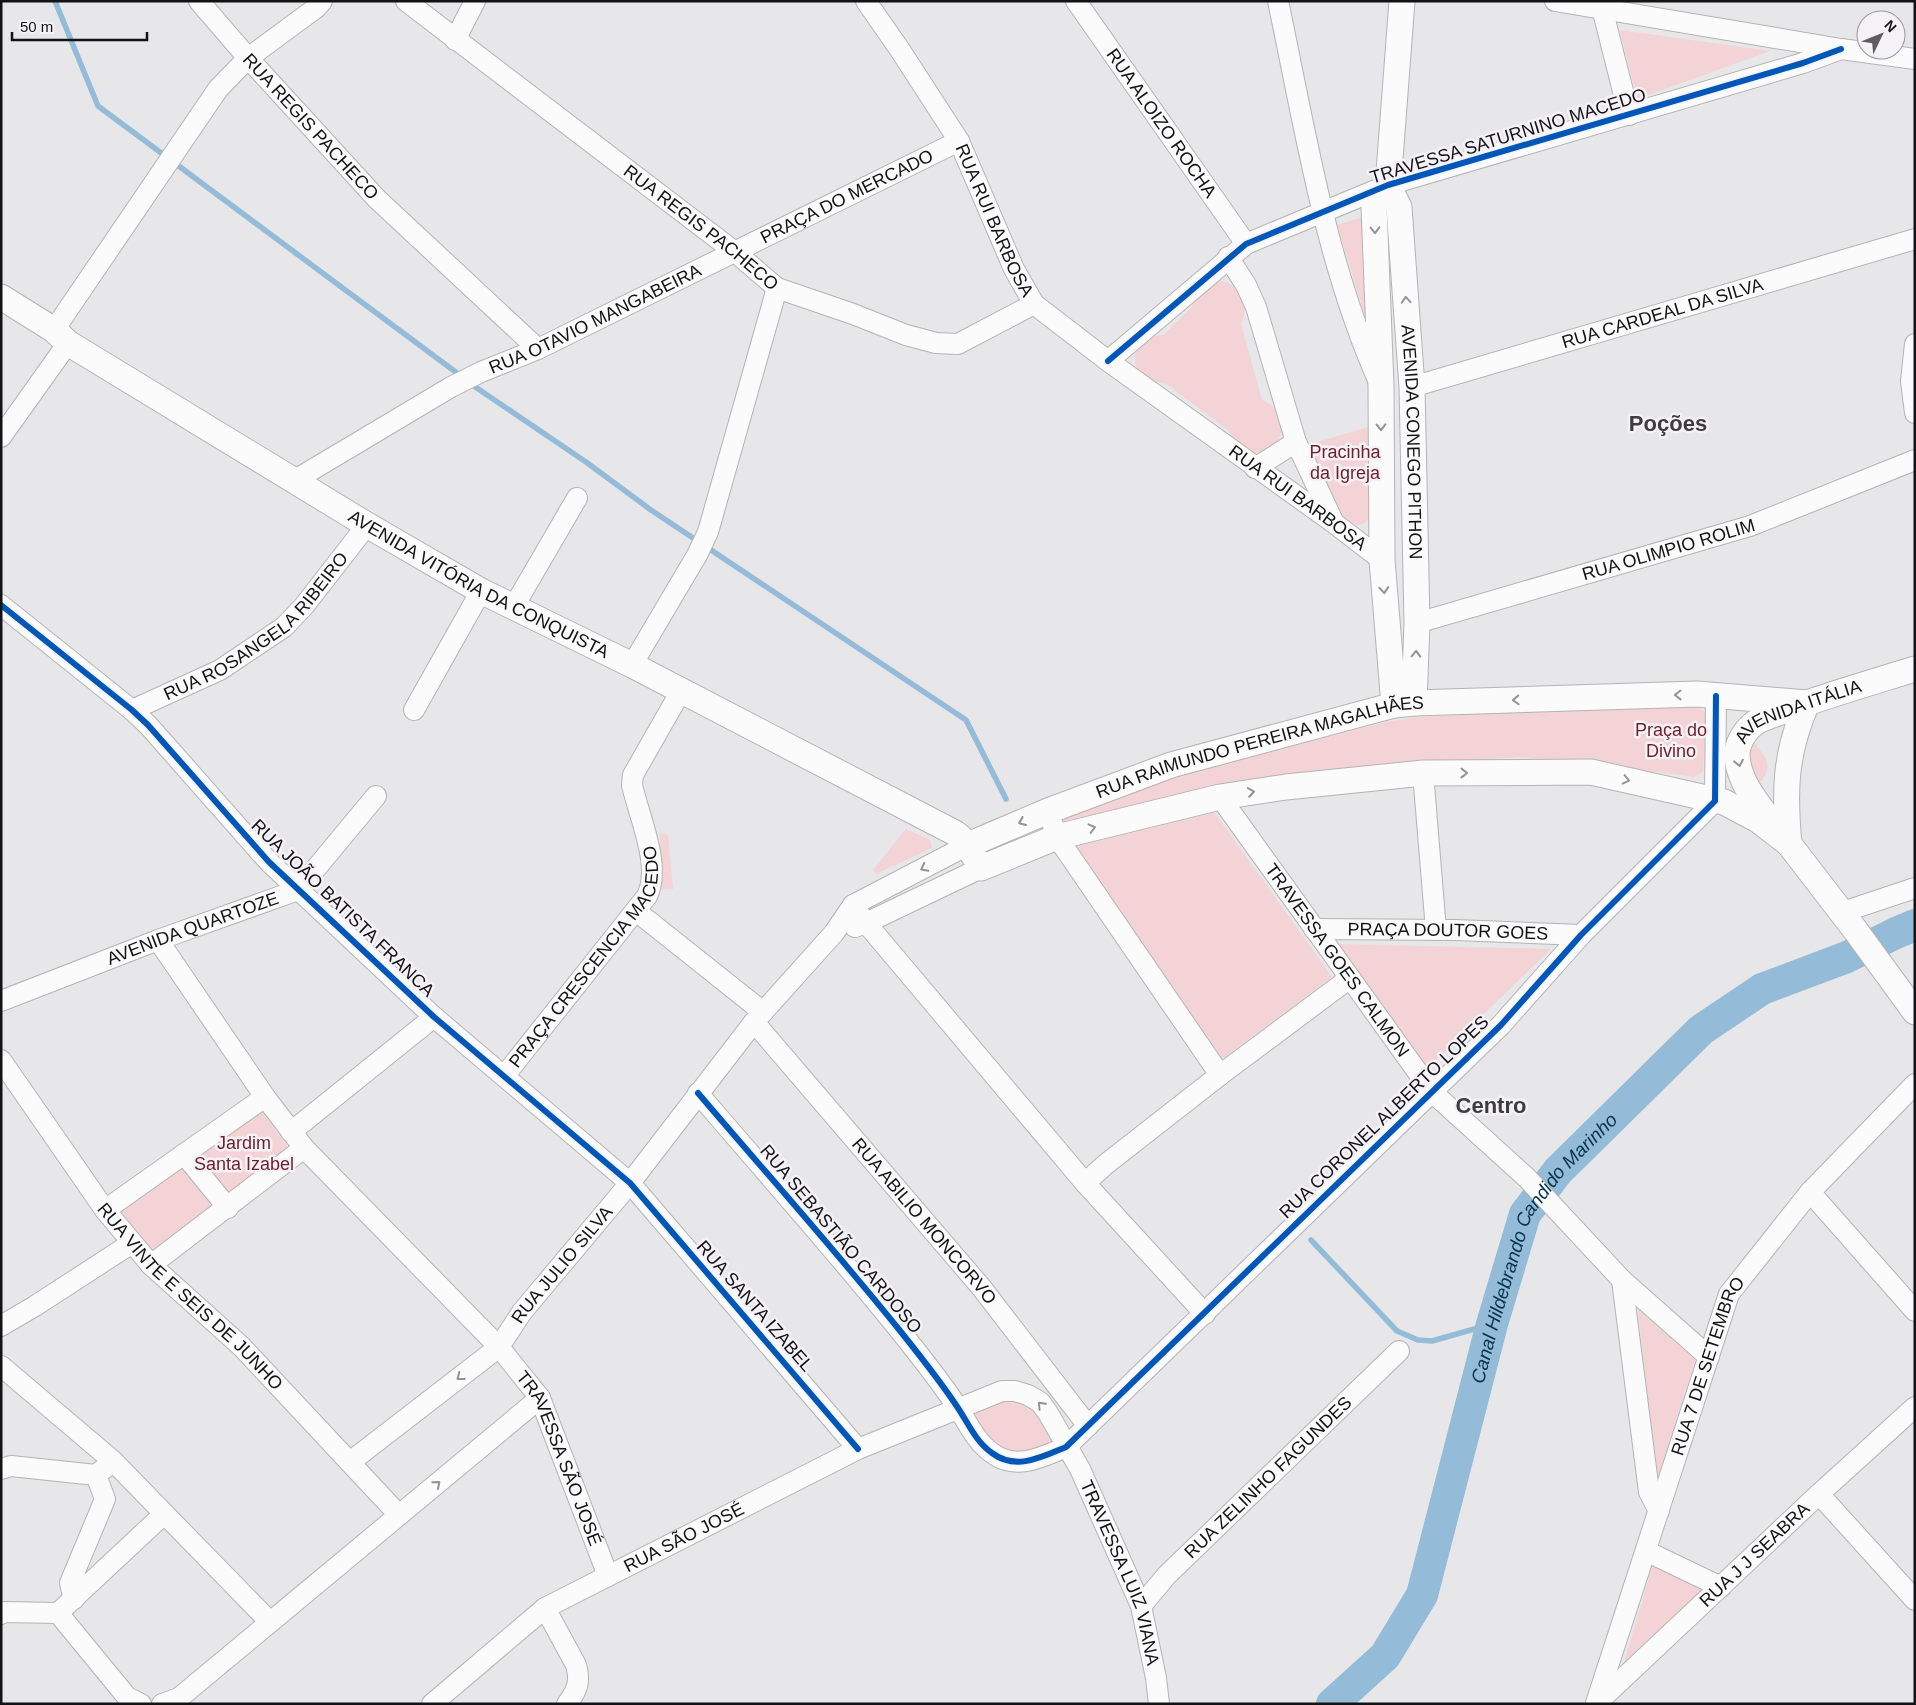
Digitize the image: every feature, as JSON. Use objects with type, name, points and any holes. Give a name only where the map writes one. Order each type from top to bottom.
[{"type":"main road","name":"AVENIDA CONEGO PITHON","points":[[1402,1],[1388,185],[1374,207],[1380,386],[1382,560],[1404,704]]},
{"type":"main road","name":"AVENIDA CONEGO PITHON","points":[[1388,185],[1399,207],[1412,387],[1417,624],[1404,704]]},
{"type":"main road","name":"AVENIDA VITÓRIA DA CONQUISTA","points":[[1,297],[367,525],[481,591],[632,665],[955,833],[962,837],[968,845]]},
{"type":"main road","name":"AVENIDA ITÁLIA","points":[[1789,844],[1752,796],[1742,777],[1737,752],[1740,742],[1746,733],[1757,722],[1807,703],[1915,669]]},
{"type":"main road","name":"RUA RAIMUNDO PEREIRA MAGALHÃES","points":[[968,845],[1048,810],[1171,765],[1404,704],[1614,696],[1722,696],[1807,703]]},
{"type":"main road","points":[[1722,696],[1757,722],[1790,756]]},
{"type":"main road","points":[[1789,844],[1786,807],[1790,756],[1796,729],[1807,703]]},
{"type":"main road","name":"RUA RAIMUNDO PEREIRA MAGALHÃES","points":[[981,868],[1057,837],[1220,797],[1286,787],[1423,773],[1591,772],[1720,801]]},
{"type":"main road","points":[[1720,801],[1752,796],[1776,789],[1787,782]]},
{"type":"main road","points":[[1720,801],[1758,820],[1789,844],[1850,921],[1915,1012]]},
{"type":"main road","points":[[968,845],[981,868]]},
{"type":"street","name":"RUA REGIS PACHECO","points":[[199,1],[248,58],[378,199],[538,349]]},
{"type":"street","points":[[1,437],[175,150],[218,89],[248,58],[316,8],[322,1]]},
{"type":"street","name":"RUA REGIS PACHECO","points":[[406,1],[735,252],[776,288],[853,314],[906,335],[936,343],[958,344],[1034,304]]},
{"type":"street","points":[[455,40],[475,1]]},
{"type":"street","name":"RUA RUI BARBOSA","points":[[866,1],[959,141],[1014,269],[1034,304],[1108,361],[1334,523],[1382,560]]},
{"type":"street","name":"RUA ALOIZO ROCHA","points":[[1076,1],[1246,244]]},
{"type":"street","points":[[1278,1],[1322,213],[1361,340],[1380,386]]},
{"type":"street","points":[[1555,1],[1840,49]]},
{"type":"street","name":"TRAVESSA SATURNINO MACEDO","points":[[1602,8],[1629,115]]},
{"type":"street","name":"TRAVESSA SATURNINO MACEDO","points":[[1108,361],[1228,257],[1246,244],[1388,185],[1803,63],[1840,49],[1915,59]]},
{"type":"street","name":"PRAÇA DO MERCADO","points":[[735,252],[959,141]]},
{"type":"street","name":"RUA CARDEAL DA SILVA","points":[[1412,387],[1915,239]]},
{"type":"street","name":"RUA OTAVIO MANGABEIRA","points":[[295,480],[451,387],[481,372],[538,349],[735,252]]},
{"type":"street","points":[[1228,257],[1246,285],[1256,307],[1296,442],[1334,523]]},
{"type":"street","points":[[632,665],[708,532],[776,288]]},
{"type":"street","points":[[1915,344],[1910,382],[1915,413]]},
{"type":"street","points":[[1255,468],[1296,442]]},
{"type":"street","name":"RUA OLIMPIO ROLIM","points":[[1417,624],[1750,526],[1915,460]]},
{"type":"street","points":[[513,608],[577,498]]},
{"type":"street","name":"RUA ROSANGELA RIBEIRO","points":[[132,710],[220,670],[284,628],[304,606],[367,525]]},
{"type":"street","points":[[414,710],[481,591]]},
{"type":"street","name":"RUA JOÃO BATISTA FRANCA","points":[[1,605],[132,710],[148,725],[269,862],[298,890],[434,1017],[505,1075],[630,1183]]},
{"type":"street","name":"PRAÇA CRESCENCIA MACEDO","points":[[505,1075],[636,911],[652,887],[651,859],[632,786],[633,775],[681,691]]},
{"type":"street","points":[[1720,801],[1722,696]]},
{"type":"street","points":[[1423,773],[1436,930]]},
{"type":"street","name":"AVENIDA QUARTOZE","points":[[1,1001],[158,940],[298,890],[376,796]]},
{"type":"street","name":"TRAVESSA GOES CALMON","points":[[1220,797],[1432,1092],[1527,1178],[1622,1280],[1709,1357]]},
{"type":"street","name":"RUA CORONEL ALBERTO LOPES","points":[[1066,1447],[1501,1025],[1581,935],[1720,801]]},
{"type":"street","points":[[1048,810],[1057,837],[1220,1075]]},
{"type":"street","name":"RUA RAIMUNDO PEREIRA MAGALHÃES","points":[[630,1183],[698,1093],[759,1017],[834,934],[853,905],[968,845]]},
{"type":"street","name":"RUA RAIMUNDO PEREIRA MAGALHÃES","points":[[834,934],[866,923],[981,868]]},
{"type":"street","points":[[1850,921],[1915,888]]},
{"type":"street","points":[[853,905],[866,923],[1085,1183],[1204,1314]]},
{"type":"street","name":"RUA ABILIO MONCORVO","points":[[636,911],[759,1017],[981,1287],[1088,1426]]},
{"type":"street","name":"PRAÇA DOUTOR GOES","points":[[1314,929],[1436,930],[1581,935]]},
{"type":"street","name":"TRAVESSA SÃO JOSÉ","points":[[158,940],[265,1097],[304,1148],[499,1348],[540,1398],[608,1576]]},
{"type":"street","points":[[1085,1183],[1106,1164],[1220,1075],[1350,978]]},
{"type":"street","points":[[291,1132],[434,1017]]},
{"type":"street","name":"RUA VINTE E SEIS DE JUNHO","points":[[1,1060],[105,1210],[151,1265],[242,1347],[399,1515]]},
{"type":"street","name":"RUA 7 DE SETEMBRO","points":[[1596,1704],[1729,1294],[1810,1192],[1915,1084]]},
{"type":"street","name":"RUA SEBASTIÃO CARDOSO","points":[[698,1093],[901,1332],[958,1407],[969,1428],[992,1453],[1006,1460],[1022,1462],[1038,1459],[1066,1447]]},
{"type":"street","points":[[105,1210],[265,1097]]},
{"type":"street","points":[[151,1265],[304,1148]]},
{"type":"street","points":[[184,1154],[228,1208]]},
{"type":"street","name":"RUA JULIO SILVA","points":[[499,1348],[522,1312],[630,1183]]},
{"type":"street","name":"RUA SANTA IZABEL","points":[[630,1183],[858,1449]]},
{"type":"street","points":[[1810,1192],[1915,1311]]},
{"type":"street","points":[[1,1326],[132,1243]]},
{"type":"street","points":[[1622,1280],[1649,1492],[1659,1511]]},
{"type":"street","points":[[350,1462],[499,1348]]},
{"type":"street","name":"RUA ZELINHO FAGUNDES","points":[[1141,1606],[1167,1576],[1399,1351]]},
{"type":"street","points":[[1,1366],[112,1461],[270,1622]]},
{"type":"street","name":"TRAVESSA LUIZ VIANA","points":[[958,1407],[1002,1391],[1015,1391],[1028,1395],[1040,1402],[1048,1413],[1080,1469],[1141,1606],[1156,1678],[1158,1704]]},
{"type":"street","points":[[162,1704],[179,1698],[540,1398]]},
{"type":"street","name":"RUA SÃO JOSÉ","points":[[432,1704],[545,1608],[858,1449],[958,1407]]},
{"type":"street","name":"RUA J J SEABRA","points":[[1596,1704],[1819,1494],[1915,1407]]},
{"type":"street","points":[[1,1469],[11,1466],[96,1475],[112,1461]]},
{"type":"street","points":[[74,1599],[70,1582],[105,1500],[96,1475]]},
{"type":"street","points":[[1819,1494],[1915,1600]]},
{"type":"street","points":[[1,1614],[5,1612],[58,1613],[164,1514]]},
{"type":"street","points":[[1646,1551],[1721,1587]]},
{"type":"street","points":[[545,1608],[579,1673],[576,1692],[567,1704]]},
{"type":"street","points":[[58,1613],[127,1697],[141,1704]]},
{"type":"green space","points":[[1620,30],[1770,51],[1637,99]]},
{"type":"green space","points":[[1373,214],[1372,338],[1337,225]]},
{"type":"green space","points":[[1223,281],[1236,288],[1243,298],[1245,310],[1241,324],[1262,400],[1277,411],[1282,423],[1280,435],[1273,445],[1263,452],[1250,452],[1239,446],[1229,431],[1171,387],[1145,378],[1137,368],[1135,361],[1138,349],[1143,343],[1155,336],[1163,335],[1192,307],[1194,298],[1214,282]]},
{"type":"green space","name":"Pracinha da Igreja","points":[[1372,426],[1371,513],[1366,521],[1357,525],[1345,520],[1307,445]]},
{"type":"green space","name":"Praça do Divino","points":[[1699,707],[1706,713],[1703,772],[1694,777],[1594,763],[1520,757],[1422,763],[1065,825],[1061,818],[1066,810],[1208,768],[1386,722],[1417,717],[1585,709]]},
{"type":"green space","points":[[1751,740],[1764,755],[1767,764],[1765,776],[1761,782],[1754,780],[1747,760]]},
{"type":"green space","points":[[1214,812],[1332,977],[1222,1059],[1075,846]]},
{"type":"green space","points":[[906,829],[930,840],[932,848],[876,874],[873,870]]},
{"type":"green space","points":[[660,833],[668,835],[673,889],[662,889]]},
{"type":"green space","points":[[1336,944],[1551,949],[1426,1070]]},
{"type":"green space","name":"Jardim Santa Izabel","points":[[260,1109],[291,1152],[228,1198],[197,1155]]},
{"type":"green space","points":[[184,1166],[215,1209],[152,1255],[121,1212]]},
{"type":"green space","points":[[1638,1309],[1695,1360],[1657,1480]]},
{"type":"green space","points":[[1003,1400],[1022,1403],[1035,1412],[1053,1442],[1025,1452],[1014,1452],[997,1444],[988,1436],[971,1412]]},
{"type":"green space","points":[[1653,1565],[1706,1590],[1623,1666]]},
{"type":"waterway","points":[[55,1],[98,106],[461,376]]},
{"type":"waterway","points":[[468,382],[586,462],[651,510],[966,720],[1006,799]]},
{"type":"waterway","name":"Canal Hildebrando Candido Marinho","points":[[1332,1704],[1385,1656],[1422,1595],[1492,1324],[1525,1214],[1558,1171],[1701,1030],[1762,989],[1847,957],[1915,925]]},
{"type":"waterway","points":[[1311,1240],[1397,1331],[1418,1340],[1432,1341],[1492,1324]]},
{"type":"cycle path","points":[[1108,361],[1246,244],[1388,185],[1803,63],[1841,49]]},
{"type":"cycle path","points":[[1,605],[132,710],[148,725],[269,862],[434,1017],[630,1183],[858,1449]]},
{"type":"cycle path","points":[[698,1093],[901,1332],[945,1389],[986,1449],[1001,1458],[1020,1462],[1048,1455],[1066,1447],[1501,1025],[1581,935],[1715,801],[1716,696]]},
{"type":"district","name":"Poções","points":[[1668,423]]},
{"type":"district","name":"Centro","points":[[1491,1105]]}]
